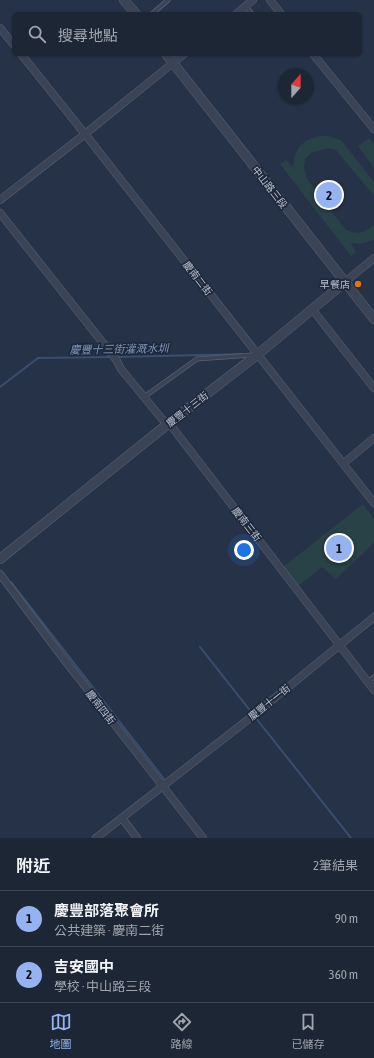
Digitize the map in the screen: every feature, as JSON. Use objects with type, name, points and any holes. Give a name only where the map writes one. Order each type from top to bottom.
[{"type":"street","points":[[124,0],[134,12]]},
{"type":"street","points":[[238,12],[253,0]]},
{"type":"street","points":[[270,0],[279,12]]},
{"type":"street","points":[[0,28],[12,43]]},
{"type":"street","name":"慶南二街","points":[[23,56],[374,503]]},
{"type":"street","name":"中山路三段","points":[[167,56],[374,319]]},
{"type":"street","points":[[0,200],[181,56]]},
{"type":"street","points":[[315,56],[374,129]]},
{"type":"street","name":"慶南三街","points":[[0,213],[162,420],[169,423],[374,690]]},
{"type":"street","name":"慶豐十三街","points":[[0,558],[257,354],[374,258]]},
{"type":"street","points":[[312,309],[374,388]]},
{"type":"street","points":[[344,464],[374,438]]},
{"type":"street","name":"慶南四街","points":[[0,574],[204,838]]},
{"type":"street","name":"慶豐十一街","points":[[96,838],[254,714],[374,617]]},
{"type":"street","points":[[122,818],[137,838]]},
{"type":"lane","points":[[154,12],[168,0]]},
{"type":"lane","points":[[246,6],[250,12]]},
{"type":"lane","points":[[144,397],[196,358],[257,354]]},
{"type":"lane","points":[[368,682],[374,677]]},
{"type":"green space","points":[[319,136],[328,136],[341,140],[374,182],[374,196],[336,150],[328,148],[311,153],[305,159],[304,168],[307,179],[346,230],[358,233],[367,230],[374,225],[374,240],[360,244],[351,243],[356,252],[351,256],[280,164],[286,160],[293,167],[295,155],[300,146],[308,140]]},
{"type":"green space","points":[[369,138],[374,144],[374,168],[358,146]]},
{"type":"green space","points":[[363,504],[374,519],[374,543],[336,579],[322,567],[298,586],[283,567]]},
{"type":"waterway","name":"慶豐十三街灌溉水圳","points":[[116,357],[245,354]]},
{"type":"waterway","name":"慶豐十三街灌溉水圳","points":[[0,387],[38,358],[111,357]]},
{"type":"waterway","points":[[11,582],[164,779]]},
{"type":"waterway","points":[[200,647],[252,713]]},
{"type":"waterway","points":[[255,717],[351,838]]},
{"type":"place","name":"吉安國中","points":[[329,195]]},
{"type":"place","name":"早餐店","points":[[358,284]]},
{"type":"place","name":"慶豐部落聚會所","points":[[339,548]]}]
